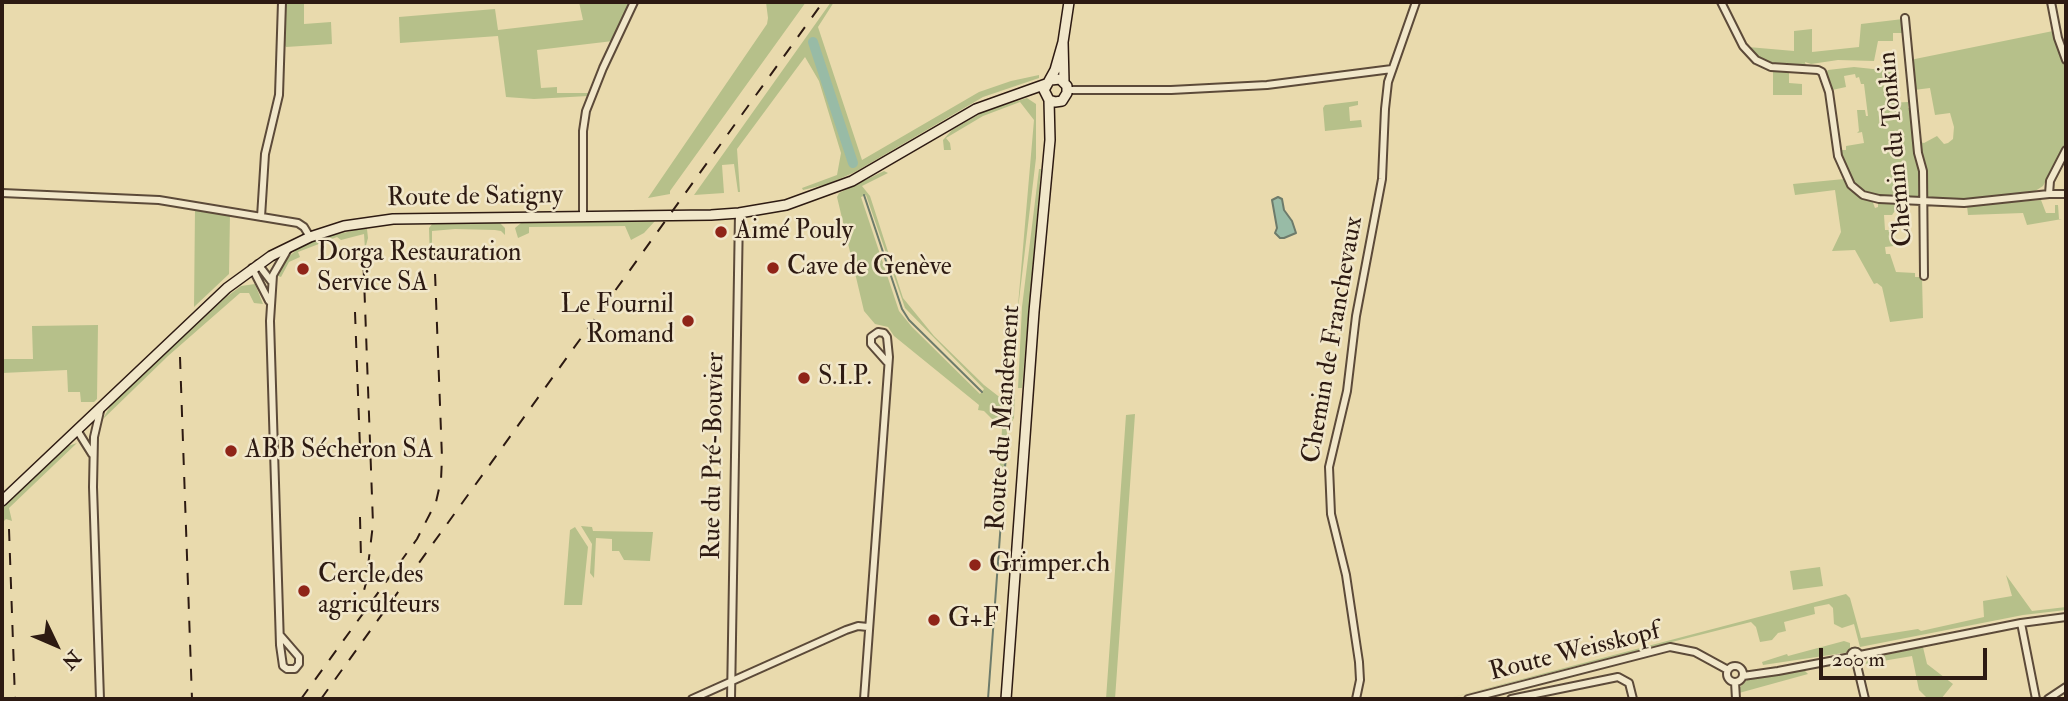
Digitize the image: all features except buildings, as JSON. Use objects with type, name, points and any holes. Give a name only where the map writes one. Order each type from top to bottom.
[{"type":"street","points":[[261,217],[265,154],[279,95],[282,2]]},
{"type":"street","points":[[583,216],[583,131],[586,111],[603,68],[635,2]]},
{"type":"street","points":[[1063,41],[1066,86],[1062,101],[1055,102],[1047,98],[1049,82],[1063,41],[1069,2]]},
{"type":"street","name":"Chemin de Franchevaux","points":[[1356,699],[1360,680],[1359,662],[1346,575],[1331,514],[1328,475],[1347,391],[1356,316],[1382,182],[1385,109],[1392,69],[1416,2]]},
{"type":"street","points":[[1721,2],[1743,46],[1756,60],[1771,67],[1822,72],[1829,92],[1838,156],[1846,177],[1855,189],[1873,198],[1964,203],[2066,194]]},
{"type":"street","points":[[2051,2],[2058,38],[2066,60]]},
{"type":"street","name":"Chemin du Tonkin","points":[[1905,18],[1925,200],[1924,276]]},
{"type":"street","points":[[1049,82],[1058,79],[1066,86],[1171,90],[1277,84],[1392,69]]},
{"type":"street","name":"Route de Satigny","points":[[2,501],[219,296],[255,266],[310,237],[344,226],[393,219],[739,213],[786,205],[841,186],[888,162],[976,108],[1049,82]]},
{"type":"street","name":"Route de Satigny","points":[[1023,92],[1047,98]]},
{"type":"street","name":"Route du Mandement","points":[[1006,699],[1034,312],[1050,140],[1047,98]]},
{"type":"street","name":"Route du Mandement","points":[[1050,140],[1062,101]]},
{"type":"street","points":[[2049,194],[2050,181],[2066,150]]},
{"type":"street","points":[[2,193],[150,199],[298,223],[310,237]]},
{"type":"street","name":"Rue du Pré-Bouvier","points":[[731,699],[739,213]]},
{"type":"street","points":[[280,635],[299,657],[299,664],[295,669],[287,669],[282,664],[280,635],[270,304],[276,269],[290,246]]},
{"type":"street","points":[[255,266],[268,275],[272,282]]},
{"type":"street","points":[[255,266],[270,304]]},
{"type":"street","points":[[863,699],[889,340],[884,333],[878,331],[871,337],[871,344],[887,362]]},
{"type":"street","points":[[100,699],[93,456],[94,437],[102,406]]},
{"type":"street","points":[[79,428],[94,437]]},
{"type":"street","points":[[79,428],[93,456]]},
{"type":"street","points":[[1735,682],[1743,676],[1855,658],[2021,623],[2066,617]]},
{"type":"street","points":[[2021,623],[2036,699]]},
{"type":"street","points":[[692,699],[846,630],[858,626],[868,627]]},
{"type":"street","name":"Route Weisskopf","points":[[1468,699],[1490,697],[1671,647],[1695,652],[1728,670]]},
{"type":"street","points":[[1855,658],[1865,699]]},
{"type":"street","points":[[1735,682],[1728,677],[1728,670],[1738,667],[1743,676]]},
{"type":"street","points":[[1511,699],[1618,677],[1629,683],[1633,699]]},
{"type":"street","points":[[1735,682],[1736,699]]},
{"type":"street","points":[[2048,699],[2066,687]]},
{"type":"shaded area","points":[[284,2],[304,2],[304,24],[331,22],[332,44],[286,47],[283,43]]},
{"type":"shaded area","points":[[579,2],[631,2],[613,41],[537,50],[541,88],[557,87],[557,93],[590,93],[588,96],[534,99],[506,97],[498,36],[400,43],[399,17],[495,9],[498,30],[583,20]]},
{"type":"shaded area","points":[[766,2],[806,2],[670,194],[648,198],[767,24]]},
{"type":"shaded area","points":[[831,2],[834,2],[818,27],[862,160],[979,92],[1039,75],[1039,78],[983,97],[855,172],[828,184],[803,190],[802,188],[837,175],[841,153],[819,81],[805,57],[737,149],[740,192],[734,164],[722,165],[724,193],[694,195]],"holes":[[[816,39],[856,163],[851,165],[811,45]]]},
{"type":"shaded area","points":[[1903,19],[1905,33],[1893,33],[1893,41],[1878,41],[1874,61],[1805,62],[1806,66],[1773,64],[1760,60],[1748,47],[1794,51],[1794,31],[1812,29],[1812,52],[1859,47],[1861,24]]},
{"type":"shaded area","points":[[2053,31],[2066,69],[2066,142],[2043,186],[2032,193],[1971,199],[1928,197],[1920,142],[1924,143],[1937,136],[1944,144],[1948,143],[1953,139],[1954,127],[1950,113],[1935,115],[1930,88],[1914,90],[1910,60]]},
{"type":"shaded area","points":[[1854,67],[1892,71],[1891,76],[1883,78],[1888,103],[1908,102],[1908,108],[1913,107],[1920,171],[1919,197],[1875,196],[1863,192],[1854,185],[1846,169],[1840,150],[1846,150],[1846,146],[1864,143],[1862,132],[1857,133],[1857,110],[1865,110],[1868,116],[1864,84],[1861,84],[1855,74],[1844,76],[1846,87],[1832,90],[1826,73],[1828,70]]},
{"type":"shaded area","points":[[1773,70],[1789,71],[1789,83],[1802,84],[1802,95],[1773,95]]},
{"type":"shaded area","points":[[1027,98],[1036,104],[1036,158],[1017,317],[1034,120],[1020,102],[983,116],[946,138],[951,150],[944,150],[943,140],[952,130],[985,111]]},
{"type":"shaded area","points":[[1358,101],[1358,105],[1349,107],[1350,121],[1361,120],[1362,127],[1325,131],[1325,105]]},
{"type":"shaded area","points":[[1039,169],[1022,388],[1018,388],[1022,307]]},
{"type":"shaded area","points":[[884,171],[888,173],[862,186],[870,196],[903,298],[934,336],[1002,399],[1006,409],[1013,405],[1012,394],[1009,393],[1014,326],[1017,326],[1014,418],[1006,425],[1008,442],[1002,526],[996,526],[1002,429],[984,411],[978,410],[979,405],[894,336],[888,327],[875,324],[864,311],[837,197],[839,193]],"holes":[[[866,195],[905,308],[984,389],[980,394],[899,311],[861,197]]]},
{"type":"shaded area","points":[[1844,179],[1854,192],[1872,200],[1875,208],[1878,207],[1878,201],[1906,202],[1899,205],[1892,215],[1884,215],[1885,230],[1891,230],[1894,246],[1885,247],[1886,254],[1890,254],[1896,272],[1915,273],[1915,277],[1922,277],[1923,318],[1890,322],[1882,287],[1874,284],[1855,250],[1832,251],[1841,232],[1835,190],[1795,195],[1793,184]]},
{"type":"shaded area","points":[[1278,197],[1282,199],[1284,210],[1296,233],[1284,238],[1275,233],[1277,228],[1272,200]]},
{"type":"shaded area","points":[[2041,200],[2046,213],[2055,213],[2055,205],[2058,205],[2059,219],[2062,219],[2027,225],[2023,213],[1968,215],[1967,206]]},
{"type":"shaded area","points":[[195,209],[230,214],[229,274],[194,307]]},
{"type":"shaded area","points":[[655,221],[644,233],[631,240],[625,226],[529,227],[529,233],[518,238],[515,228],[521,223]]},
{"type":"shaded area","points":[[433,223],[500,223],[505,228],[505,235],[495,230],[432,231],[430,260],[429,228]]},
{"type":"shaded area","points":[[365,228],[368,238],[365,249],[364,234],[341,240],[337,237],[298,252],[300,257],[289,262],[281,277],[278,276],[285,260],[301,246],[325,237]]},
{"type":"shaded area","points":[[255,284],[263,304],[254,303],[249,293],[240,293],[168,356],[102,420],[111,405],[225,298],[241,286]]},
{"type":"shaded area","points":[[98,325],[97,399],[94,402],[81,402],[80,392],[68,392],[67,370],[2,373],[2,359],[33,359],[32,326]]},
{"type":"shaded area","points":[[1135,414],[1115,699],[1106,699],[1126,415]]},
{"type":"shaded area","points":[[77,443],[9,508],[12,521],[6,519],[2,523],[2,508],[68,446]]},
{"type":"shaded area","points":[[581,526],[592,527],[593,531],[653,532],[650,561],[624,560],[619,551],[612,551],[612,539],[596,538],[594,578],[590,573],[592,544]]},
{"type":"shaded area","points":[[575,527],[588,547],[582,605],[564,605],[570,530]]},
{"type":"shaded area","points":[[1820,567],[1823,586],[1793,590],[1790,571]]},
{"type":"shaded area","points":[[2006,575],[2032,611],[2066,607],[2066,610],[2023,615],[1860,647],[1854,624],[1842,628],[1834,624],[1833,608],[1829,604],[1814,607],[1815,614],[1784,622],[1786,631],[1778,633],[1772,640],[1760,642],[1756,627],[1751,622],[1446,699],[1846,594],[1850,598],[1861,638],[1918,629],[1921,631],[1984,617],[1983,601],[2012,596]]},
{"type":"shaded area","points":[[1844,641],[1850,643],[1850,652],[1763,665],[1762,662],[1787,654],[1788,656]]},
{"type":"shaded area","points":[[1923,647],[1927,664],[1953,684],[1941,699],[1927,698],[1919,690],[1912,656],[1865,664],[1869,658]]},
{"type":"shaded area","points":[[1804,670],[1808,674],[1739,693],[1740,687],[1747,680]]},
{"type":"waterway","points":[[813,42],[853,163]]},
{"type":"waterway","points":[[864,195],[902,309],[909,320],[982,392]]},
{"type":"waterway","points":[[988,699],[1006,453]]},
{"type":"railway","points":[[321,699],[823,2]]},
{"type":"railway","points":[[301,699],[417,539],[436,502],[442,458],[434,246]]},
{"type":"railway","points":[[358,613],[366,583],[373,524],[363,251]]},
{"type":"railway","points":[[355,312],[360,448]]},
{"type":"railway","points":[[180,357],[192,699]]},
{"type":"railway","points":[[360,517],[361,558]]},
{"type":"railway","points":[[9,529],[15,699]]},
{"type":"place","name":"Aimé Pouly","points":[[721,232]]},
{"type":"place","name":"Cave de Genève","points":[[773,268]]},
{"type":"place","name":"Dorga Restauration Service SA","points":[[303,269]]},
{"type":"place","name":"Le Fournil Romand","points":[[688,321]]},
{"type":"place","name":"S.I.P.","points":[[804,378]]},
{"type":"place","name":"ABB Sécheron SA","points":[[231,451]]},
{"type":"place","name":"Grimper.ch","points":[[975,565]]},
{"type":"place","name":"Cercle des agriculteurs","points":[[304,591]]},
{"type":"place","name":"G+F","points":[[934,620]]}]
